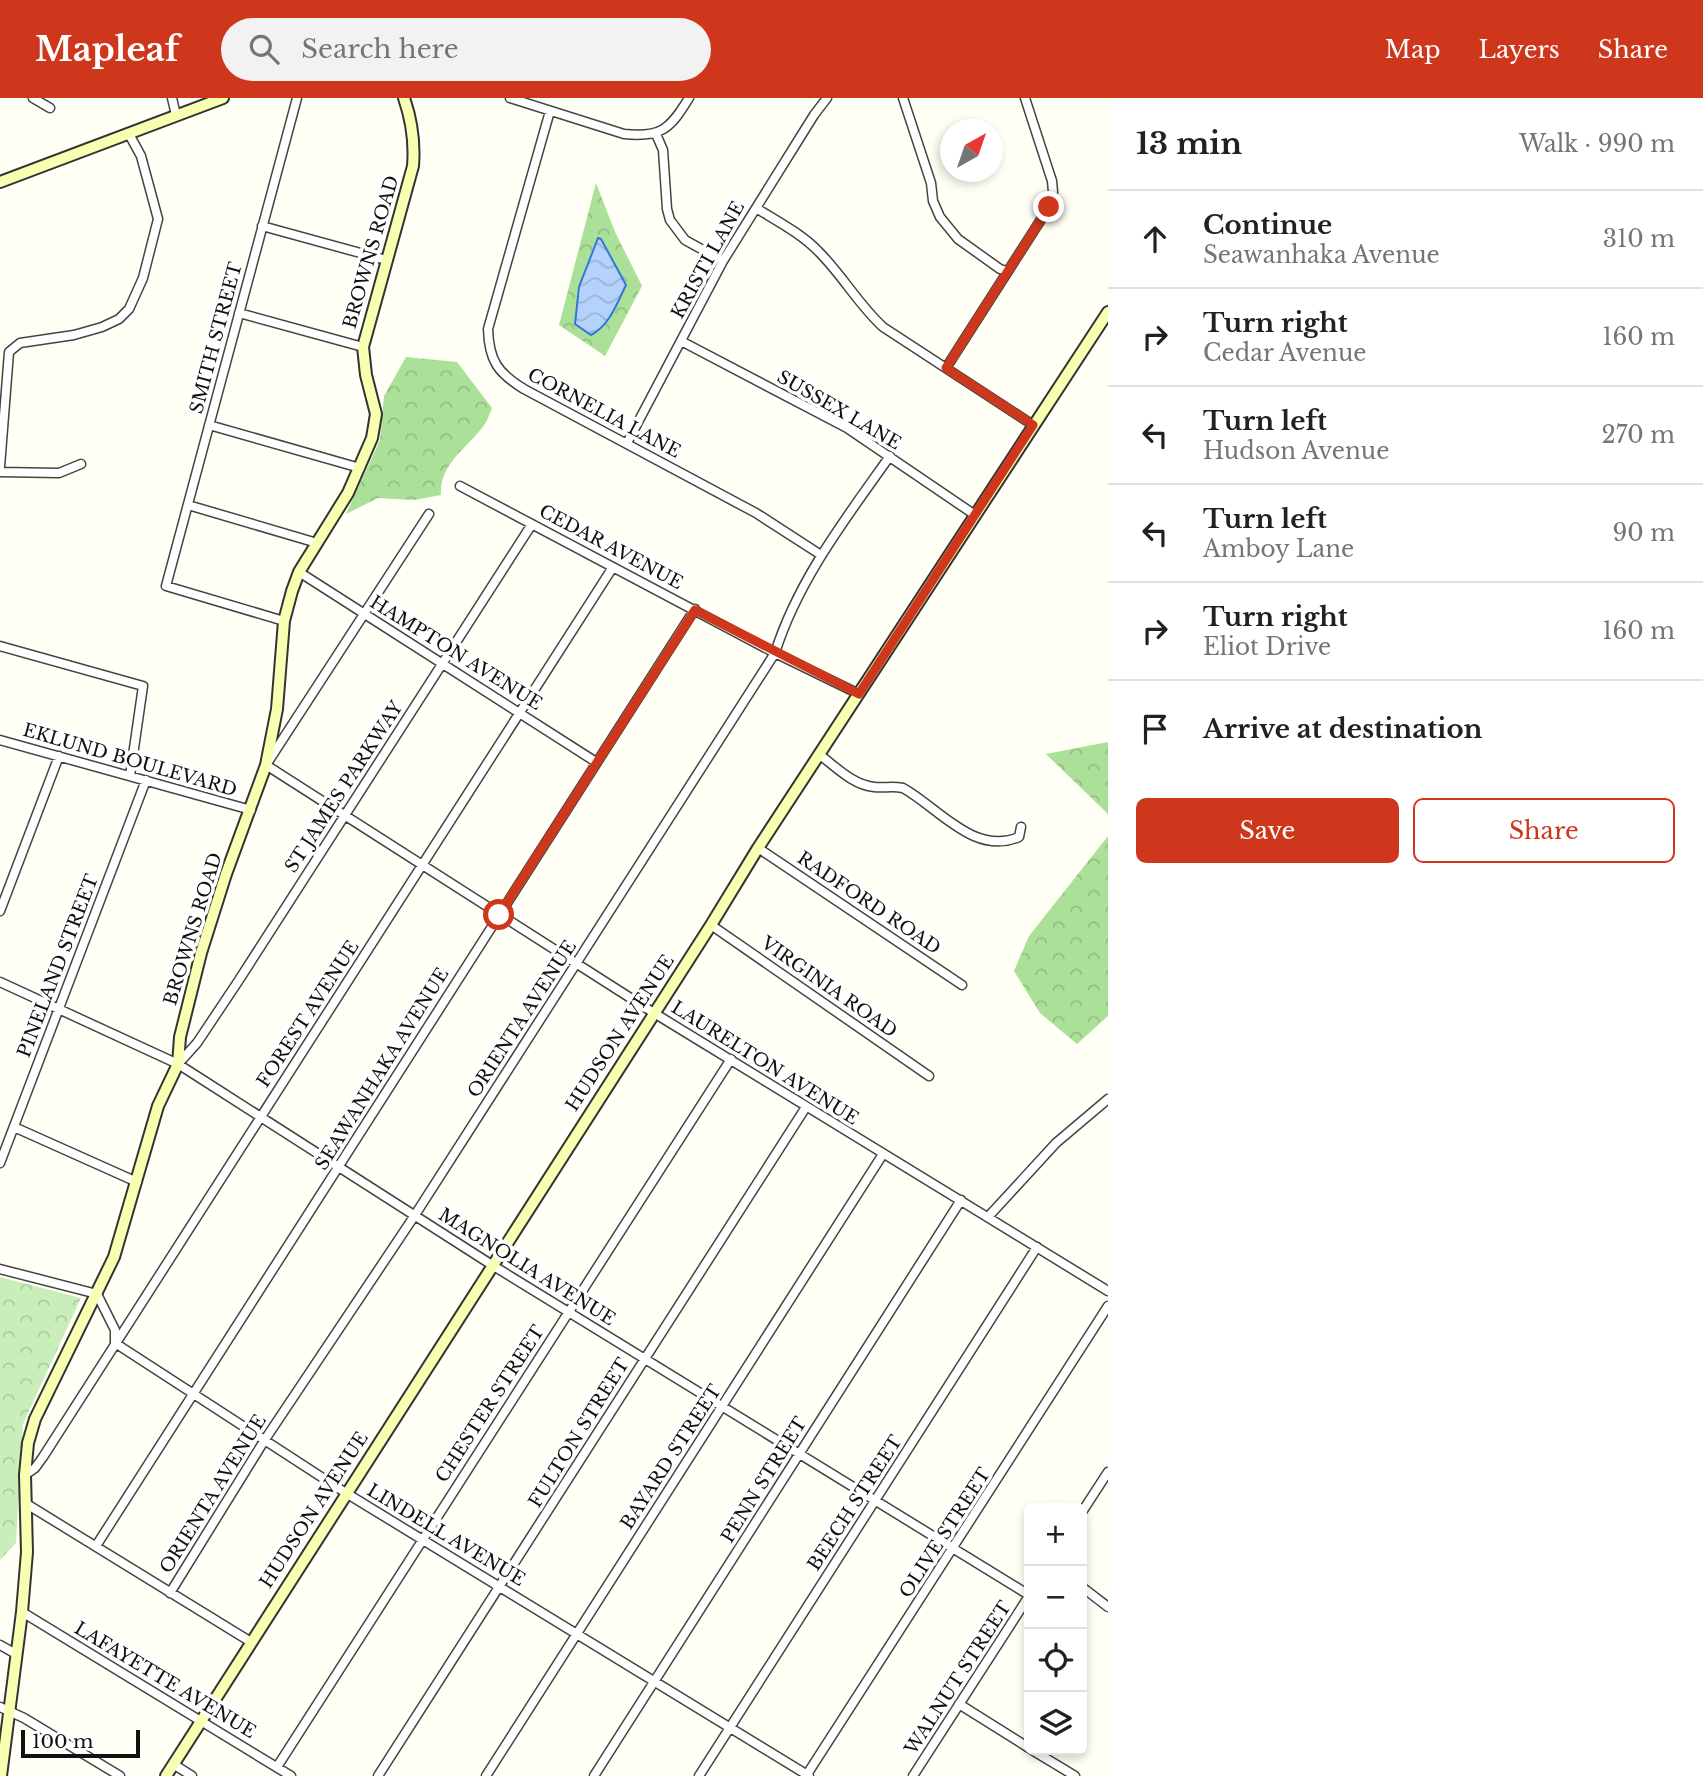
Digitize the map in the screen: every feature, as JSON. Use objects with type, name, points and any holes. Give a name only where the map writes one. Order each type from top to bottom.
[{"type":"street","points":[[33,98],[50,108]]},
{"type":"street","points":[[172,98],[176,115]]},
{"type":"street","points":[[1,181],[223,98]]},
{"type":"street","name":"SMITH STREET","points":[[284,621],[166,586],[297,98]]},
{"type":"street","name":"BROWNS ROAD","points":[[1,1776],[5,1710],[22,1612],[27,1552],[25,1475],[28,1443],[35,1419],[114,1257],[158,1106],[178,1063],[180,1037],[201,953],[226,874],[267,765],[277,709],[284,621],[299,572],[360,468],[372,438],[376,414],[363,346],[413,166],[413,133],[405,98]]},
{"type":"street","points":[[510,98],[624,134],[656,134],[675,118],[690,98]]},
{"type":"street","name":"KRISTI LANE","points":[[627,443],[723,261],[827,98]]},
{"type":"street","points":[[904,98],[940,217],[958,239],[1000,269],[1007,271]]},
{"type":"street","points":[[946,368],[1049,207],[1053,192],[1052,181],[1024,98]]},
{"type":"street","name":"CORNELIA LANE","points":[[550,111],[488,329],[488,346],[494,362],[506,378],[756,513],[821,555]]},
{"type":"street","points":[[81,464],[59,472],[0,470],[9,352],[20,343],[74,335],[102,327],[118,319],[129,309],[143,278],[158,219],[141,156],[130,134]]},
{"type":"street","points":[[656,134],[663,150],[670,220],[685,240],[723,261]]},
{"type":"street","points":[[756,208],[817,250],[864,310],[883,327],[1033,425]]},
{"type":"street","points":[[261,226],[386,260]]},
{"type":"street","name":"HUDSON AVENUE","points":[[166,1776],[758,848],[1108,312]]},
{"type":"street","points":[[239,313],[363,346]]},
{"type":"street","name":"SUSSEX LANE","points":[[681,341],[847,428],[975,515]]},
{"type":"street","points":[[209,425],[360,468]]},
{"type":"street","name":"ORIENTA AVENUE","points":[[170,1593],[264,1441],[415,1215],[775,653],[792,607],[821,555],[890,456]]},
{"type":"street","name":"CEDAR AVENUE","points":[[460,486],[775,653],[859,694]]},
{"type":"street","points":[[188,505],[317,543]]},
{"type":"street","points":[[267,765],[429,514]]},
{"type":"street","name":"ST JAMES PARKWAY","points":[[178,1063],[197,1043],[532,524]]},
{"type":"street","name":"FOREST AVENUE","points":[[25,1475],[35,1468],[43,1457],[613,567]]},
{"type":"street","name":"HAMPTON AVENUE","points":[[299,572],[596,762]]},
{"type":"street","name":"SEAWANHAKA AVENUE","points":[[96,1546],[695,610]]},
{"type":"street","points":[[0,646],[144,686],[130,776]]},
{"type":"street","name":"EKLUND BOULEVARD","points":[[0,740],[251,810]]},
{"type":"street","points":[[820,755],[856,782],[872,787],[903,788],[980,840],[1007,842],[1019,837],[1021,827]]},
{"type":"street","points":[[0,911],[59,756]]},
{"type":"street","name":"LAURELTON AVENUE","points":[[267,765],[654,1013],[1108,1291]]},
{"type":"street","name":"PINELAND STREET","points":[[0,1163],[146,780]]},
{"type":"street","name":"RADFORD ROAD","points":[[758,848],[962,985]]},
{"type":"street","name":"VIRGINIA ROAD","points":[[711,925],[929,1076]]},
{"type":"street","name":"MAGNOLIA AVENUE","points":[[0,982],[178,1063],[492,1265],[800,1452],[1024,1593]]},
{"type":"street","name":"CHESTER STREET","points":[[277,1767],[731,1059]]},
{"type":"street","points":[[988,1217],[1056,1143],[1108,1099]]},
{"type":"street","name":"FULTON STREET","points":[[378,1776],[806,1107]]},
{"type":"street","points":[[14,1126],[137,1182]]},
{"type":"street","name":"BAYARD STREET","points":[[486,1776],[883,1154]]},
{"type":"street","name":"PENN STREET","points":[[594,1776],[961,1200]]},
{"type":"street","name":"BEECH STREET","points":[[699,1776],[1037,1247]]},
{"type":"street","points":[[0,1269],[97,1293],[115,1330],[115,1343]]},
{"type":"street","name":"OLIVE STREET","points":[[807,1776],[1108,1306]]},
{"type":"street","name":"LINDELL AVENUE","points":[[115,1343],[346,1493],[807,1776]]},
{"type":"street","points":[[1087,1505],[1108,1472]]},
{"type":"street","points":[[25,1503],[251,1642]]},
{"type":"street","points":[[1087,1591],[1108,1607]]},
{"type":"street","name":"WALNUT STREET","points":[[913,1776],[1024,1604]]},
{"type":"street","name":"LAFAYETTE AVENUE","points":[[22,1612],[291,1776]]},
{"type":"street","points":[[0,1645],[16,1654]]},
{"type":"street","points":[[959,1704],[1024,1745]]},
{"type":"street","points":[[5,1710],[24,1718],[120,1776]]},
{"type":"street","points":[[1041,1755],[1075,1776]]},
{"type":"street","points":[[173,1764],[192,1776]]},
{"type":"green space","points":[[596,183],[615,232],[642,286],[605,356],[559,325]],"holes":[[[598,238],[626,285],[579,287]]]},
{"type":"green space","points":[[406,357],[457,362],[492,408],[485,424],[450,465],[442,484],[441,495],[414,500],[378,498],[346,514],[380,440],[384,396]]},
{"type":"green space","points":[[1108,742],[1108,814],[1046,754]]},
{"type":"green space","points":[[1108,836],[1108,1016],[1077,1044],[1040,1013],[1014,971],[1029,936]]},
{"type":"green space","points":[[0,1277],[81,1298],[23,1424],[16,1543],[0,1560]]},
{"type":"water","points":[[598,238],[626,285],[608,320],[591,335],[575,324],[579,287]]},
{"type":"route","points":[[499,915],[695,610],[859,694],[1033,425],[946,368],[1049,207]]}]
